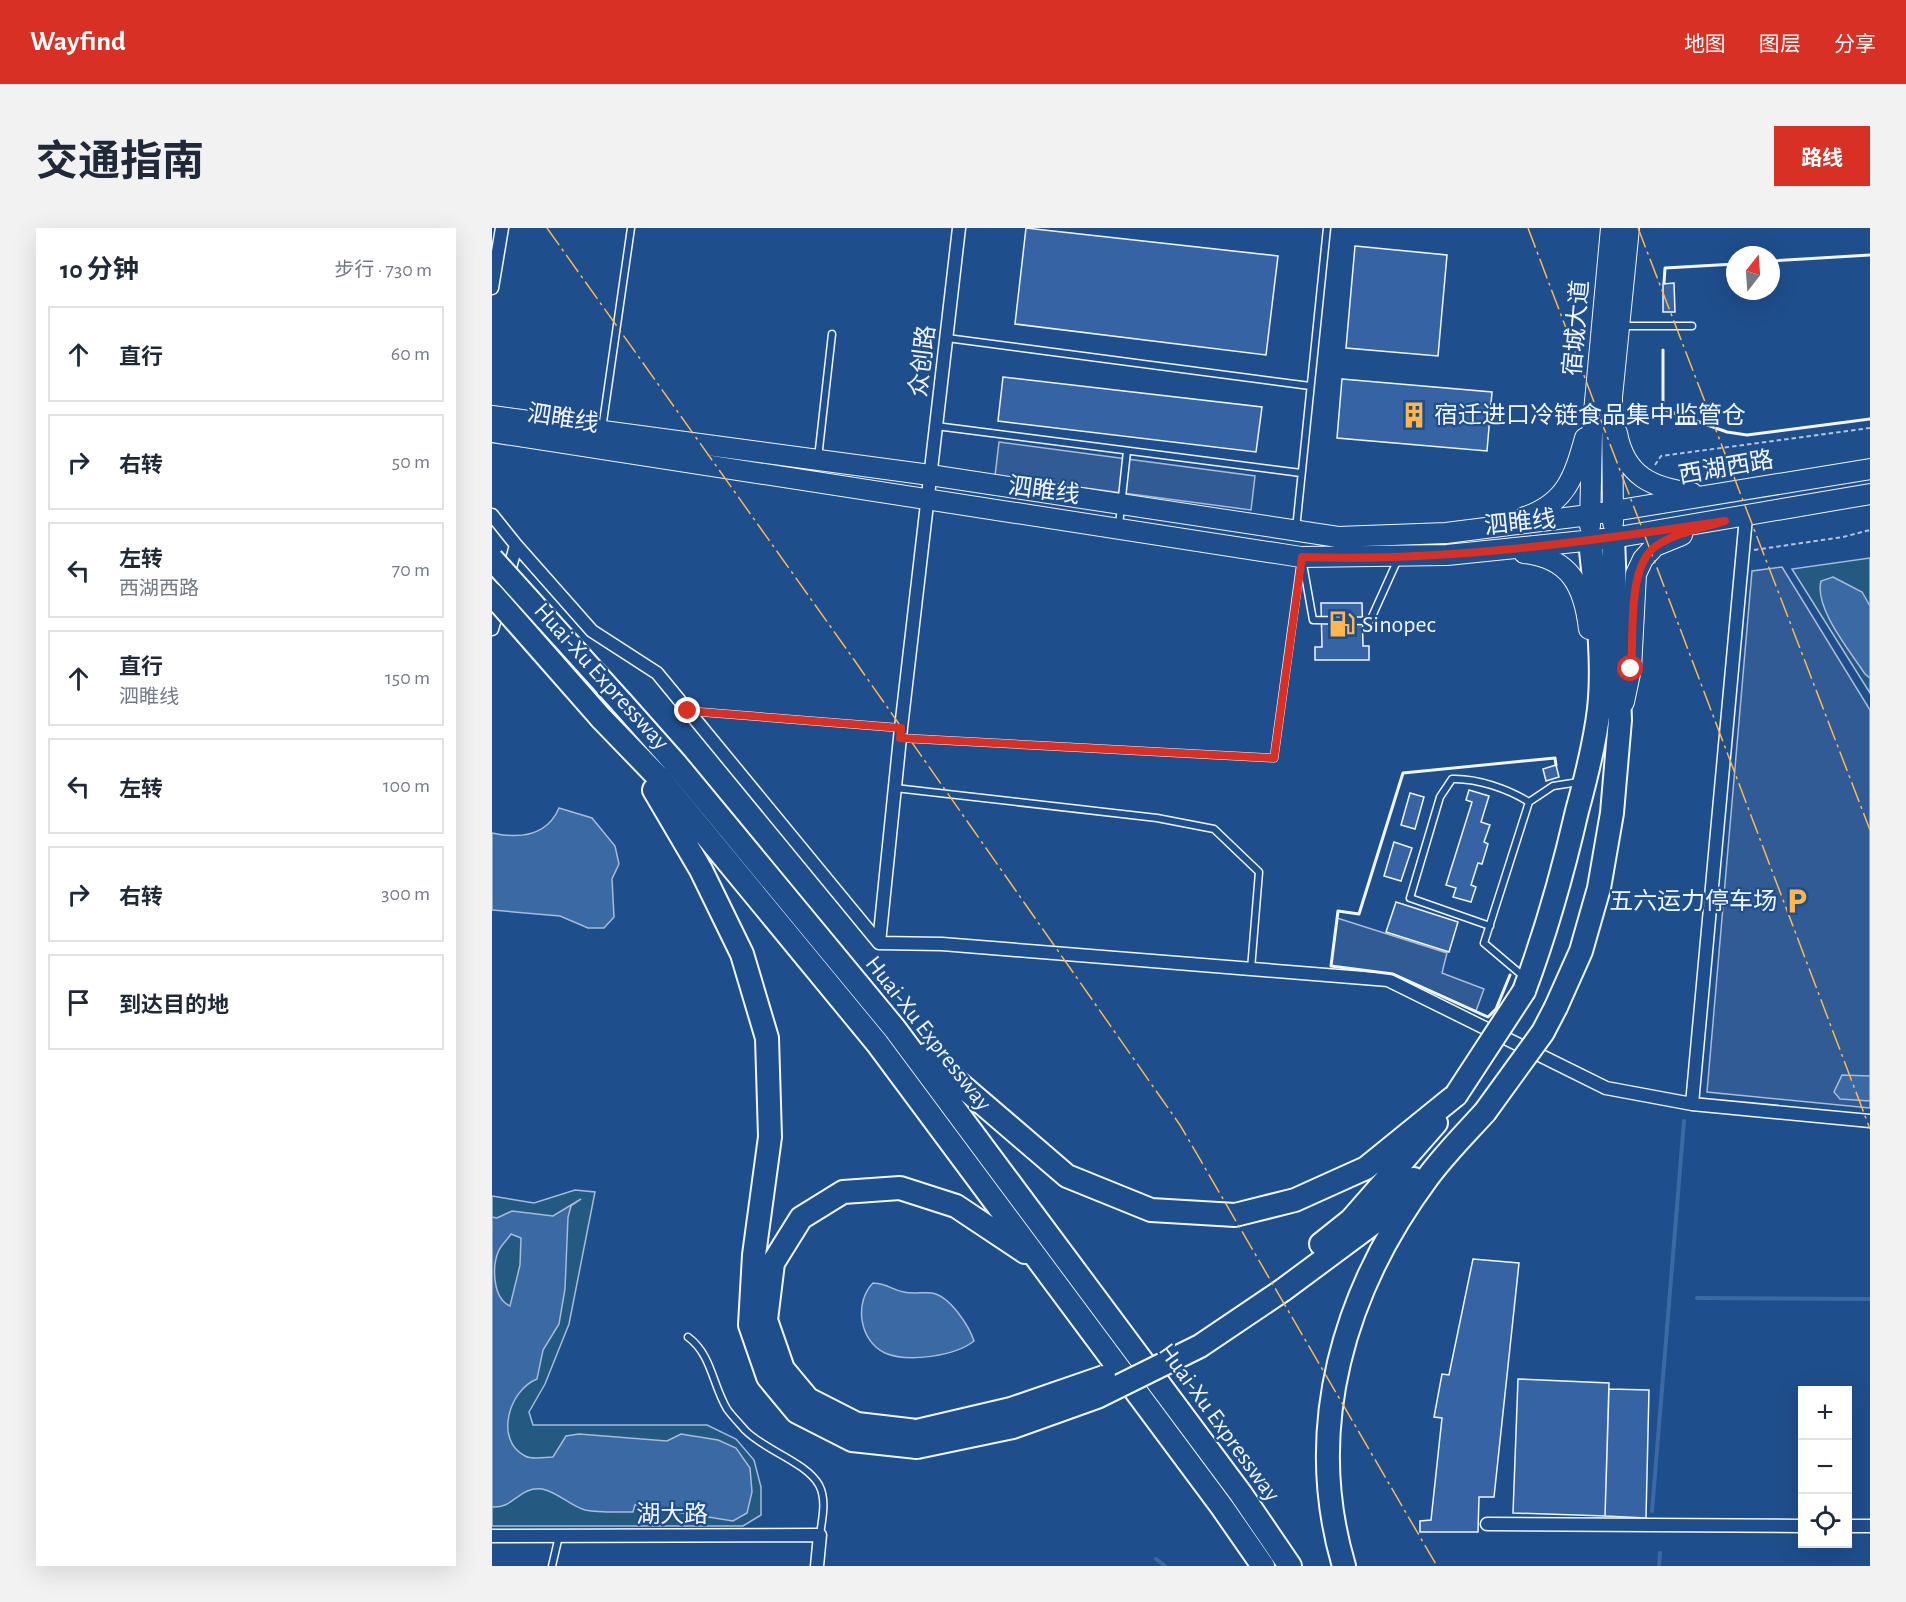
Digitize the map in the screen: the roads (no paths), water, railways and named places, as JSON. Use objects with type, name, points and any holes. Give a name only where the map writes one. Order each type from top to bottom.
[{"type":"highway","points":[[1344,1566],[1337,1542],[1327,1469],[1329,1415],[1338,1359],[1355,1311],[1386,1242],[1428,1177],[1485,1112],[1543,1032],[1581,951],[1599,888],[1612,813],[1620,720],[1613,538]]},
{"type":"highway","points":[[1277,1287],[1351,1220],[1427,1136],[1526,985],[1558,889],[1585,782],[1599,708],[1600,661],[1590,540]]},
{"type":"highway","name":"Huai-Xu Expressway","points":[[492,559],[676,764],[895,1029],[1234,1485],[1290,1566]]},
{"type":"highway","name":"Huai-Xu Expressway","points":[[492,594],[632,753],[659,778],[877,1043],[1222,1507],[1263,1566]]},
{"type":"highway","points":[[632,753],[701,870],[736,944],[767,1038],[770,1137],[754,1255],[750,1325],[768,1377],[797,1412],[852,1440],[917,1439],[1013,1427],[1097,1397],[1200,1346],[1277,1287],[1376,1221],[1440,1150],[1485,1112]]},
{"type":"highway","points":[[895,1029],[1066,1176],[1151,1210],[1235,1215],[1295,1200],[1366,1168],[1456,1095]]},
{"type":"highway","points":[[917,1439],[857,1424],[808,1399],[783,1369],[766,1320],[767,1308],[773,1263],[801,1218],[843,1192],[900,1188],[956,1206],[1041,1263]]},
{"type":"main road","name":"宿城大道","points":[[1590,540],[1589,515],[1604,396],[1611,228]]},
{"type":"main road","name":"宿城大道","points":[[1613,538],[1604,396],[1619,326],[1629,228]]},
{"type":"main road","points":[[1604,396],[1625,457],[1646,480],[1668,490],[1722,494]]},
{"type":"main road","points":[[1499,526],[1538,513],[1564,493],[1572,479],[1604,396]]},
{"type":"main road","name":"泗睢线","points":[[492,416],[930,475],[1338,537],[1446,533],[1589,515]]},
{"type":"main road","name":"泗睢线","points":[[492,432],[1302,557],[1399,556],[1492,551],[1590,540]]},
{"type":"main road","name":"西湖西路","points":[[1589,515],[1870,469]]},
{"type":"main road","points":[[1590,540],[1725,521],[1870,494]]},
{"type":"main road","points":[[1620,720],[1631,669],[1636,574],[1643,559],[1664,542],[1725,521]]},
{"type":"main road","points":[[1492,551],[1555,560],[1578,584],[1588,617],[1599,708]]},
{"type":"street","points":[[492,288],[502,228]]},
{"type":"street","name":"众创路","points":[[879,943],[900,733],[959,228]]},
{"type":"street","points":[[492,515],[592,632],[657,673],[879,943],[942,944],[1388,980],[1606,1088],[1692,1104],[1870,1121]]},
{"type":"street","points":[[1692,1104],[1746,517]]},
{"type":"street","points":[[492,629],[516,545]]},
{"type":"street","points":[[1487,1524],[1798,1526]]},
{"type":"street","points":[[1852,1526],[1870,1526]]},
{"type":"street","points":[[817,1566],[820,1535]]},
{"type":"street","name":"湖大路","points":[[492,1536],[820,1535]]},
{"type":"lane","points":[[602,431],[631,228]]},
{"type":"lane","points":[[1295,531],[1327,228]]},
{"type":"lane","points":[[1619,326],[1692,327]]},
{"type":"lane","points":[[818,460],[832,334]]},
{"type":"lane","points":[[946,338],[1310,386]]},
{"type":"lane","points":[[936,426],[1301,473]]},
{"type":"lane","points":[[1119,527],[1127,451]]},
{"type":"lane","points":[[1302,557],[1314,620],[1370,621],[1399,556]]},
{"type":"lane","points":[[688,711],[900,733],[1274,758],[1302,557]]},
{"type":"lane","points":[[1490,926],[1410,898],[1440,797],[1452,779],[1466,778],[1519,795],[1529,802]]},
{"type":"lane","points":[[1526,985],[1484,944],[1529,802],[1553,786],[1585,782]]},
{"type":"lane","points":[[895,788],[1157,818],[1214,829],[1259,872],[1251,969]]},
{"type":"lane","points":[[688,1337],[700,1346],[727,1408],[747,1432],[775,1454],[802,1468],[819,1484],[824,1503],[820,1535]]},
{"type":"lane","points":[[552,1566],[559,1536]]},
{"type":"waterway","points":[[1652,1511],[1684,1121]]},
{"type":"waterway","points":[[1697,1298],[1870,1299]]},
{"type":"waterway","points":[[1659,1566],[1660,1553]]},
{"type":"waterway","points":[[1156,1559],[1165,1566]]},
{"type":"place","name":"宿迁进口冷链食品集中监管仓","points":[[1414,415]]},
{"type":"place","name":"Sinopec","points":[[1342,624]]},
{"type":"place","name":"五六运力停车场","points":[[1797,901]]}]
